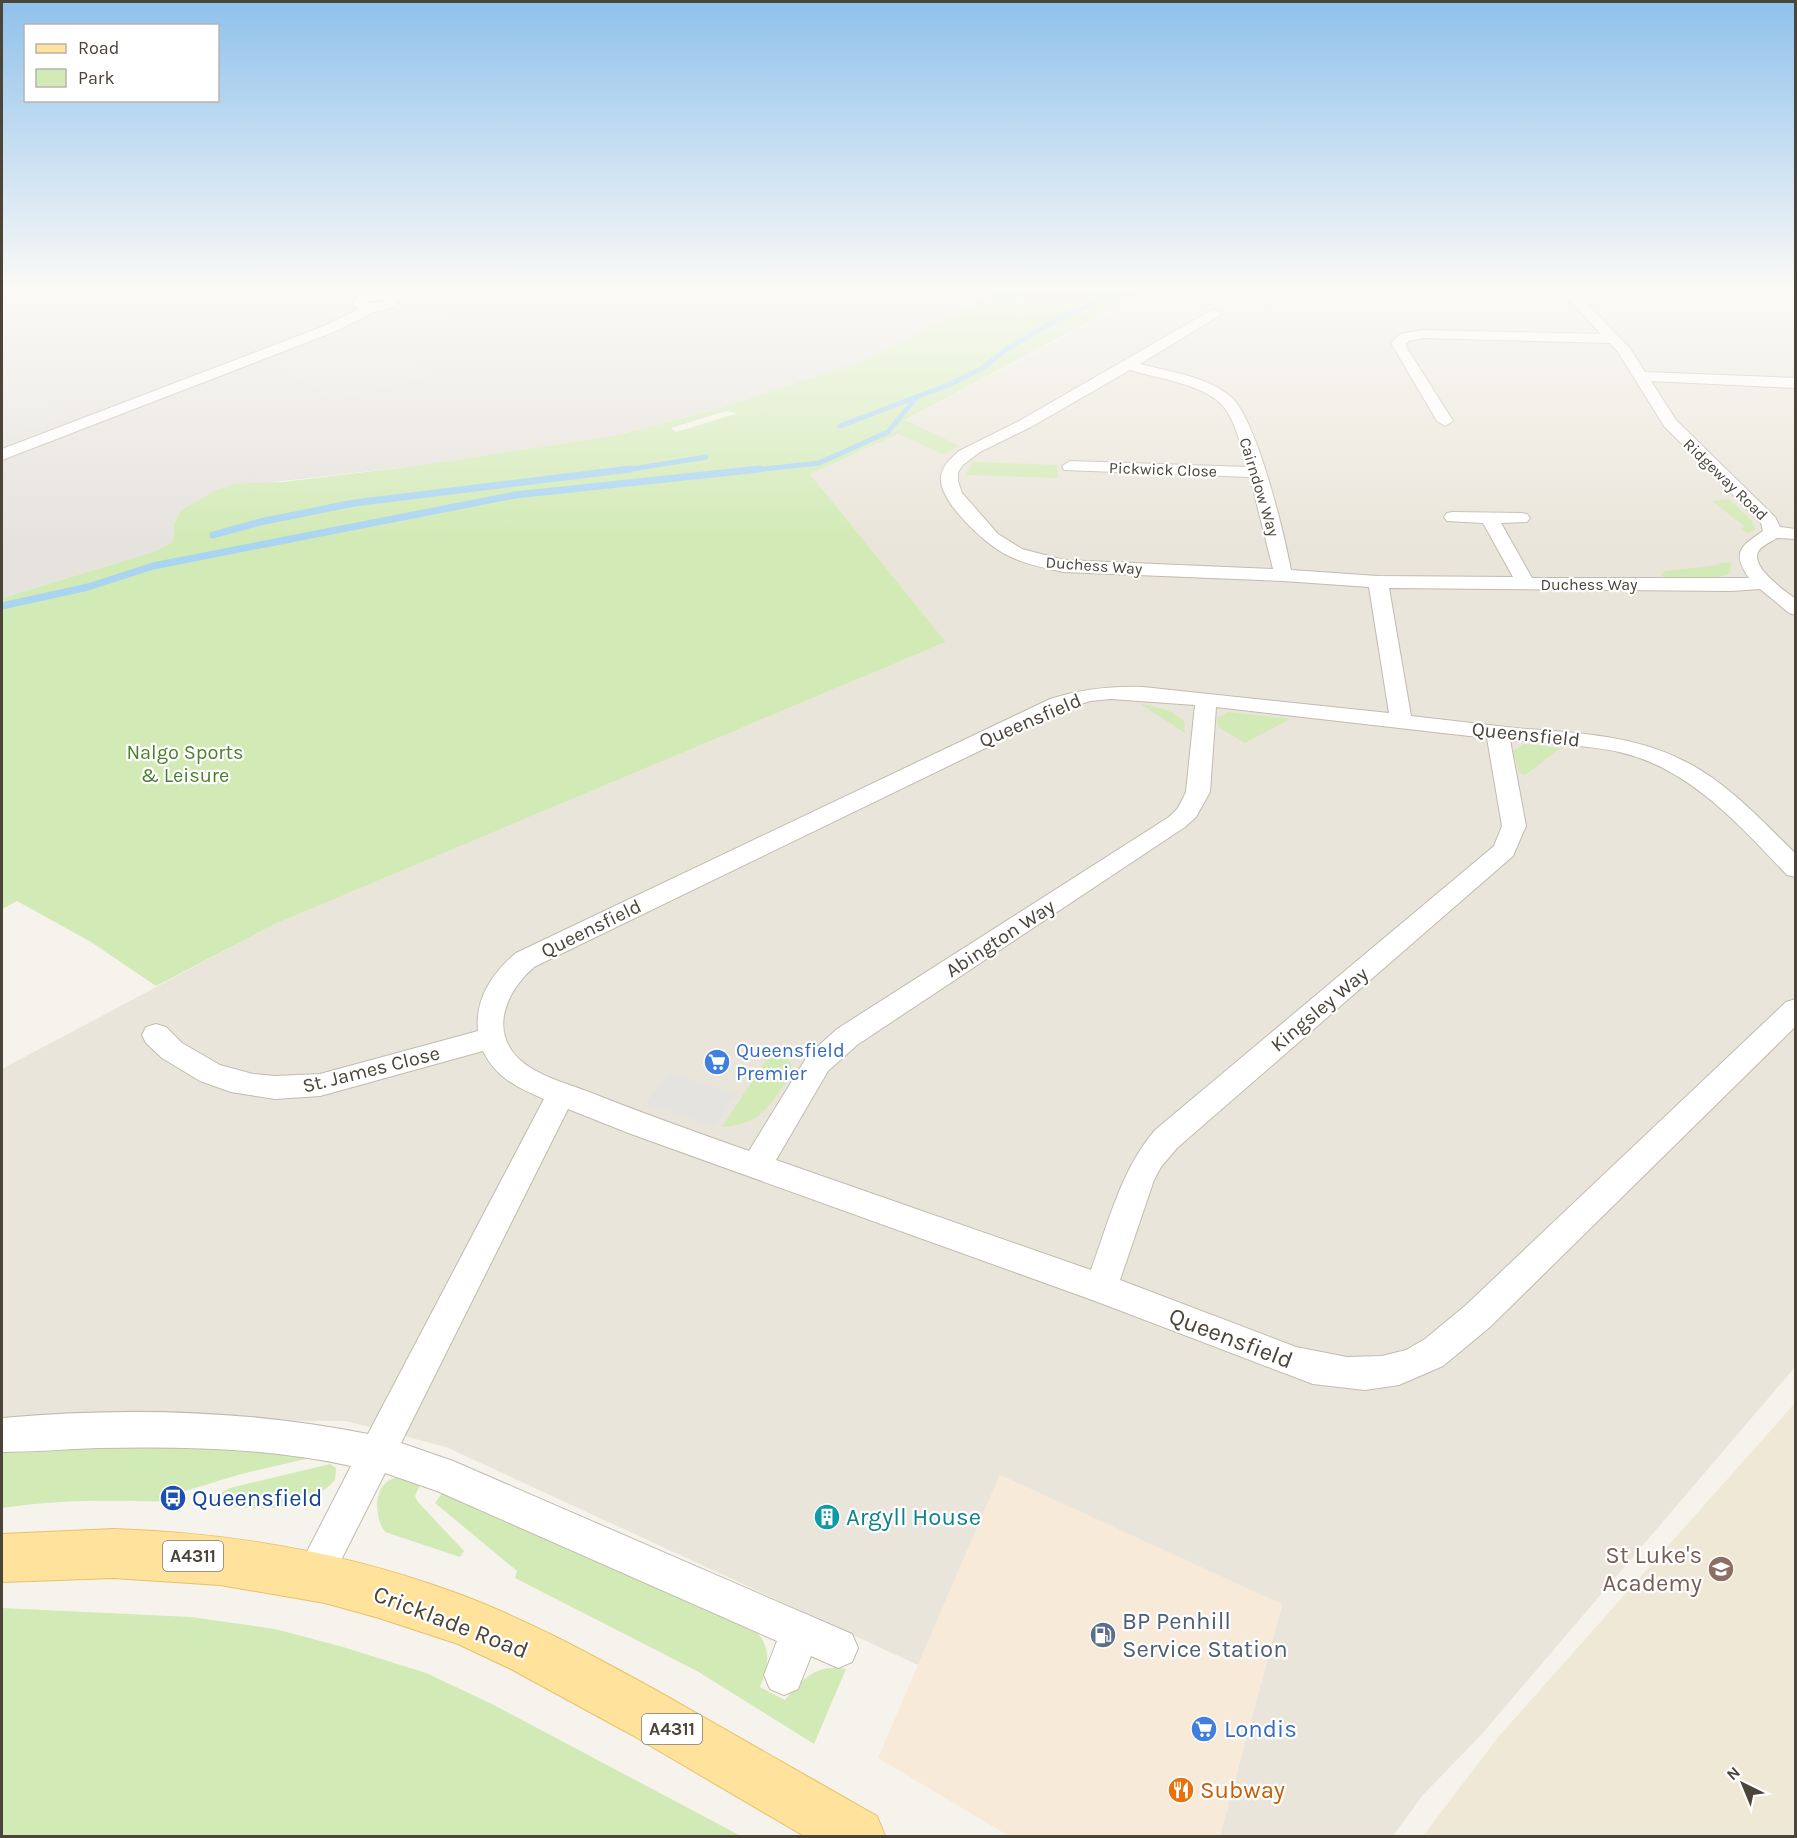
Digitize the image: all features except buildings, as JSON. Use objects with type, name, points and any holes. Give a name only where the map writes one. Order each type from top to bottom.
[{"type":"main road","name":"Cricklade Road","points":[[2,1558],[70,1552],[138,1552],[213,1558],[314,1575],[435,1610],[514,1644],[580,1677],[856,1836]]},
{"type":"street","points":[[2,455],[215,373]]},
{"type":"street","name":"Duchess Way","points":[[1114,373],[962,457],[952,467],[949,482],[952,492],[974,522],[993,540],[1008,550],[1056,565],[1283,575],[1378,582],[1732,585],[1764,583]]},
{"type":"street","name":"Cairndow Way","points":[[1154,373],[1194,385],[1226,400],[1241,422],[1279,551],[1283,575]]},
{"type":"street","points":[[1415,373],[1445,421]]},
{"type":"street","name":"Ridgeway Road","points":[[1639,373],[1670,423],[1769,521],[1773,532]]},
{"type":"street","points":[[1641,376],[1796,382]]},
{"type":"street","name":"Pickwick Close","points":[[1070,466],[1256,472]]},
{"type":"street","points":[[1453,518],[1521,518]]},
{"type":"street","points":[[1489,518],[1526,583]]},
{"type":"street","points":[[1796,534],[1773,532],[1748,552],[1748,565],[1764,583],[1796,609]]},
{"type":"street","points":[[1378,582],[1401,720]]},
{"type":"street","name":"Queensfield","points":[[1795,868],[1713,788],[1690,772],[1658,757],[1604,741],[1497,732],[1206,700],[1108,693],[1077,697],[1048,708],[548,947],[525,960],[509,974],[497,993],[490,1017],[492,1038],[498,1053],[509,1067],[527,1080],[561,1094],[756,1166],[1101,1288],[1296,1363],[1327,1372],[1378,1373],[1407,1368],[1433,1354],[1478,1316],[1796,1009]]},
{"type":"street","name":"Abington Way","points":[[756,1166],[818,1064],[839,1043],[1168,829],[1188,812],[1198,792],[1206,700]]},
{"type":"street","name":"Kingsley Way","points":[[1101,1288],[1139,1178],[1150,1158],[1166,1139],[1504,850],[1514,826],[1497,732]]},
{"type":"street","name":"St. James Close","points":[[156,1035],[164,1044],[193,1065],[221,1078],[269,1089],[291,1089],[320,1084],[492,1038]]},
{"type":"street","points":[[314,1575],[561,1094]]},
{"type":"street","points":[[2,1435],[108,1429],[218,1431],[298,1439],[377,1454],[440,1474],[838,1648]]},
{"type":"street","points":[[783,1675],[800,1632]]},
{"type":"shaded area","points":[[2,373],[826,373],[714,410],[618,435],[415,466],[274,482],[197,503],[180,511],[174,524],[173,542],[153,552],[2,598]]},
{"type":"shaded area","points":[[290,373],[429,373],[432,375],[333,401]]},
{"type":"shaded area","points":[[995,373],[1795,373],[1795,1367],[1481,1735],[1422,1796],[1393,1836],[1220,1836],[1282,1605],[1000,1475],[918,1665],[446,1447],[346,1421],[2,1420],[2,1069],[275,924],[946,642],[810,474],[914,425],[904,421]]},
{"type":"shaded area","points":[[2,377],[74,413],[2,440]]},
{"type":"shaded area","points":[[669,1072],[736,1095],[715,1127],[646,1103]]},
{"type":"shaded area","name":"St Luke's Academy","points":[[1795,1403],[1795,1836],[1423,1836],[1499,1736]]},
{"type":"shaded area","name":"BP Penhill Service Station","points":[[1000,1475],[1282,1604],[1220,1836],[1009,1836],[878,1758]]},
{"type":"green space","name":"Nalgo Sports & Leisure","points":[[826,373],[993,373],[905,420],[960,446],[943,454],[898,434],[810,474],[946,642],[275,924],[156,986],[91,942],[17,901],[2,909],[2,598],[153,552],[173,542],[174,524],[180,511],[215,491],[234,484],[283,482],[415,466],[618,435],[714,410]],"holes":[[[726,411],[738,413],[676,432],[671,428]]]},
{"type":"green space","points":[[973,462],[1057,465],[1058,478],[966,475]]},
{"type":"green space","points":[[1729,499],[1752,521],[1755,530],[1747,533],[1740,528],[1745,527],[1712,501]]},
{"type":"green space","points":[[1731,562],[1730,573],[1720,577],[1665,577],[1661,575],[1665,571]]},
{"type":"green space","points":[[1139,703],[1170,711],[1184,721],[1185,733]]},
{"type":"green space","points":[[1228,712],[1290,719],[1245,743],[1218,727],[1217,718]]},
{"type":"green space","points":[[1525,744],[1561,748],[1525,775],[1519,772],[1513,751]]},
{"type":"green space","points":[[772,1051],[785,1056],[792,1065],[780,1091],[756,1117],[741,1124],[722,1127]]},
{"type":"green space","points":[[176,1441],[310,1458],[241,1474],[185,1491],[178,1502],[68,1502],[2,1508],[2,1447],[53,1443]]},
{"type":"green space","points":[[330,1464],[336,1468],[335,1480],[322,1492],[308,1500],[293,1505],[261,1508],[211,1505],[217,1495],[230,1488]]},
{"type":"green space","points":[[398,1477],[420,1485],[415,1496],[418,1502],[464,1551],[460,1557],[385,1532],[378,1517],[378,1500],[384,1485]]},
{"type":"green space","points":[[442,1493],[755,1630],[764,1643],[767,1657],[760,1687],[785,1700],[797,1685],[811,1674],[827,1668],[846,1669],[814,1744],[697,1671],[515,1578],[517,1571],[435,1503]]},
{"type":"green space","points":[[2,1608],[191,1617],[275,1629],[343,1647],[426,1673],[492,1704],[741,1836],[2,1836]]},
{"type":"waterway","points":[[840,426],[948,385],[973,373]]},
{"type":"waterway","points":[[745,471],[819,463],[888,432],[915,399]]},
{"type":"waterway","points":[[620,471],[706,457]]},
{"type":"waterway","points":[[213,535],[260,522],[354,503],[630,469]]},
{"type":"waterway","points":[[2,606],[88,587],[153,566],[515,495],[760,469]]},
{"type":"place","name":"Queensfield Premier","points":[[717,1062]]},
{"type":"place","name":"Queensfield","points":[[173,1498]]},
{"type":"place","name":"Argyll House","points":[[827,1517]]},
{"type":"place","name":"St Luke's Academy","points":[[1721,1569]]},
{"type":"place","name":"BP Penhill Service Station","points":[[1103,1635]]},
{"type":"place","name":"Londis","points":[[1204,1729]]},
{"type":"place","name":"Subway","points":[[1181,1790]]}]
